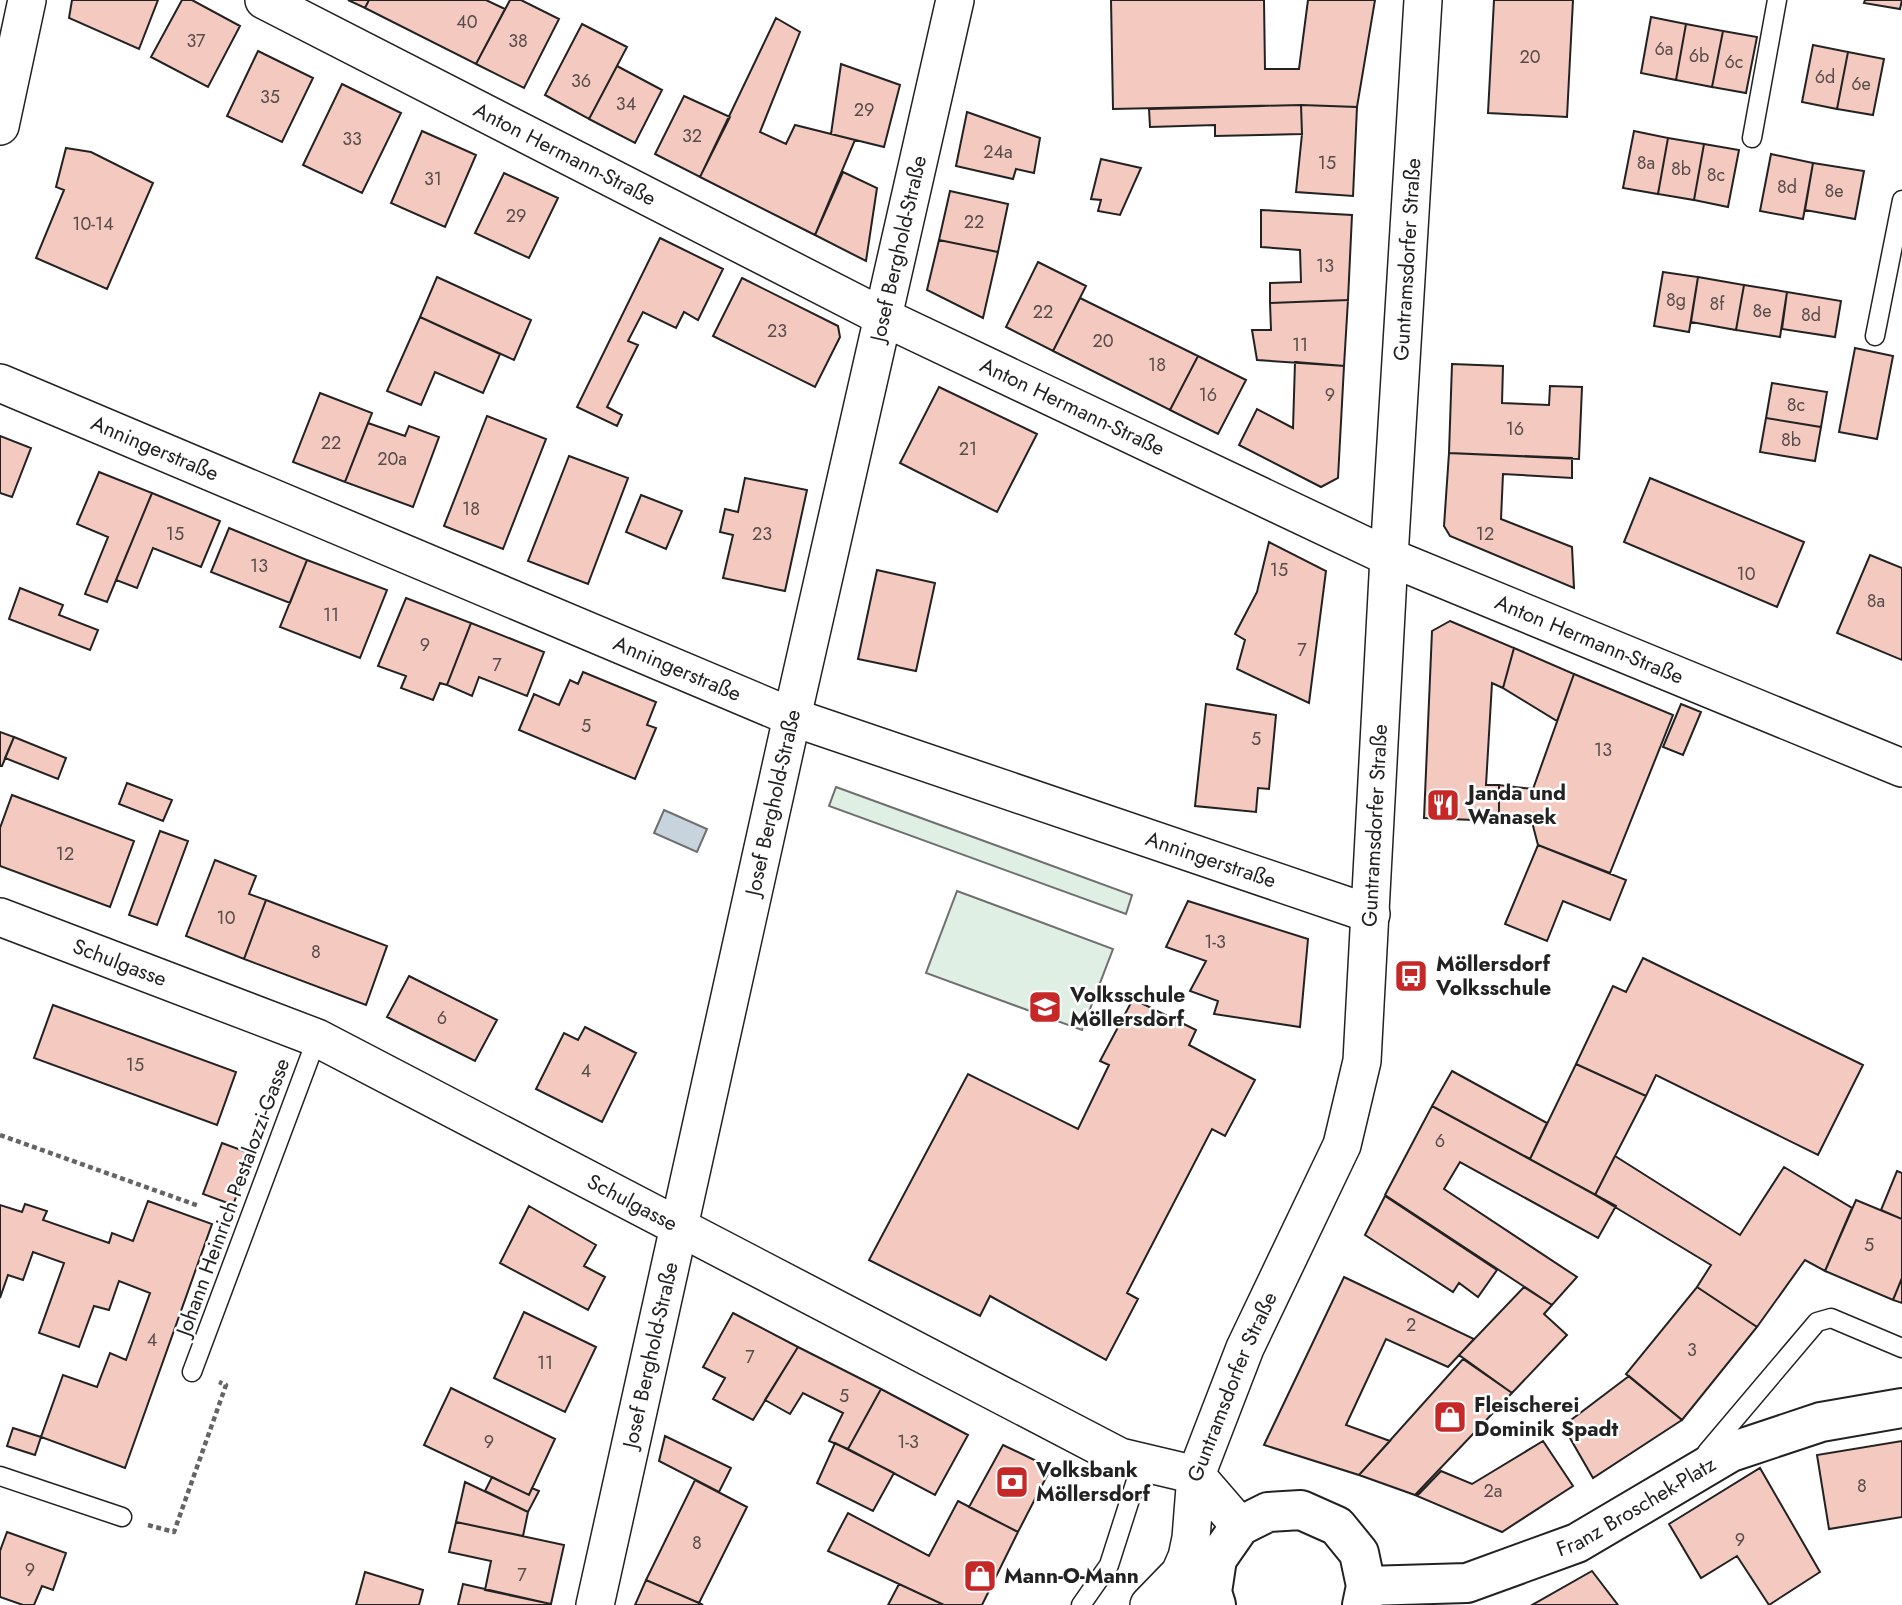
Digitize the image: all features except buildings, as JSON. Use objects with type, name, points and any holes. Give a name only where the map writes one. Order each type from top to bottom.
[{"type":"street","points":[[0,126],[27,0]]},
{"type":"street","name":"Anton Hermann-Straße","points":[[264,0],[881,316],[1389,557],[1902,768]]},
{"type":"street","name":"Josef Berghold-Straße","points":[[596,1605],[881,316],[955,0]]},
{"type":"street","name":"Guntramsdorfer Straße","points":[[1149,1605],[1180,1573],[1187,1557],[1196,1475],[1245,1348],[1342,1145],[1362,1061],[1423,0]]},
{"type":"street","name":"Anningerstraße","points":[[0,383],[792,716],[1371,914]]},
{"type":"street","name":"Schulgasse","points":[[0,917],[317,1038],[1120,1457],[1196,1475]]},
{"type":"street","name":"Franz Broschek-Platz","points":[[1240,1526],[1268,1512],[1301,1510],[1337,1525],[1359,1553],[1364,1595],[1467,1583],[1577,1543],[1731,1452],[1821,1422],[1902,1408]]},
{"type":"street","points":[[1169,1605],[1214,1599],[1217,1559],[1240,1526],[1196,1475]]},
{"type":"lane","points":[[1752,138],[1777,0]]},
{"type":"lane","points":[[1875,336],[1902,200]]},
{"type":"lane","name":"Johann Heinrich Pestalozzi-Gasse","points":[[192,1372],[317,1038]]},
{"type":"lane","points":[[1683,1480],[1817,1322],[1831,1318],[1902,1348]]},
{"type":"lane","points":[[1082,1605],[1109,1565],[1142,1462]]},
{"type":"lane","points":[[0,1476],[122,1517]]},
{"type":"path","points":[[0,1135],[199,1206]]},
{"type":"path","points":[[122,1517],[174,1532],[226,1385],[192,1372]]},
{"type":"green space","points":[[836,787],[1132,895],[1126,914],[829,806]]},
{"type":"green space","points":[[957,891],[1113,949],[1082,1030],[926,973]]},
{"type":"shaded area","points":[[664,810],[707,829],[697,852],[654,833]]},
{"type":"place","name":"Janda und Wanasek","points":[[1443,805]]},
{"type":"place","name":"Möllersdorf Volksschule","points":[[1411,976]]},
{"type":"place","name":"Volksschule Möllersdorf","points":[[1045,1007]]},
{"type":"place","name":"Fleischerei Dominik Spadt","points":[[1450,1417]]},
{"type":"place","name":"Volksbank Möllersdorf","points":[[1012,1482]]},
{"type":"place","name":"Mann-O-Mann","points":[[980,1576]]}]
